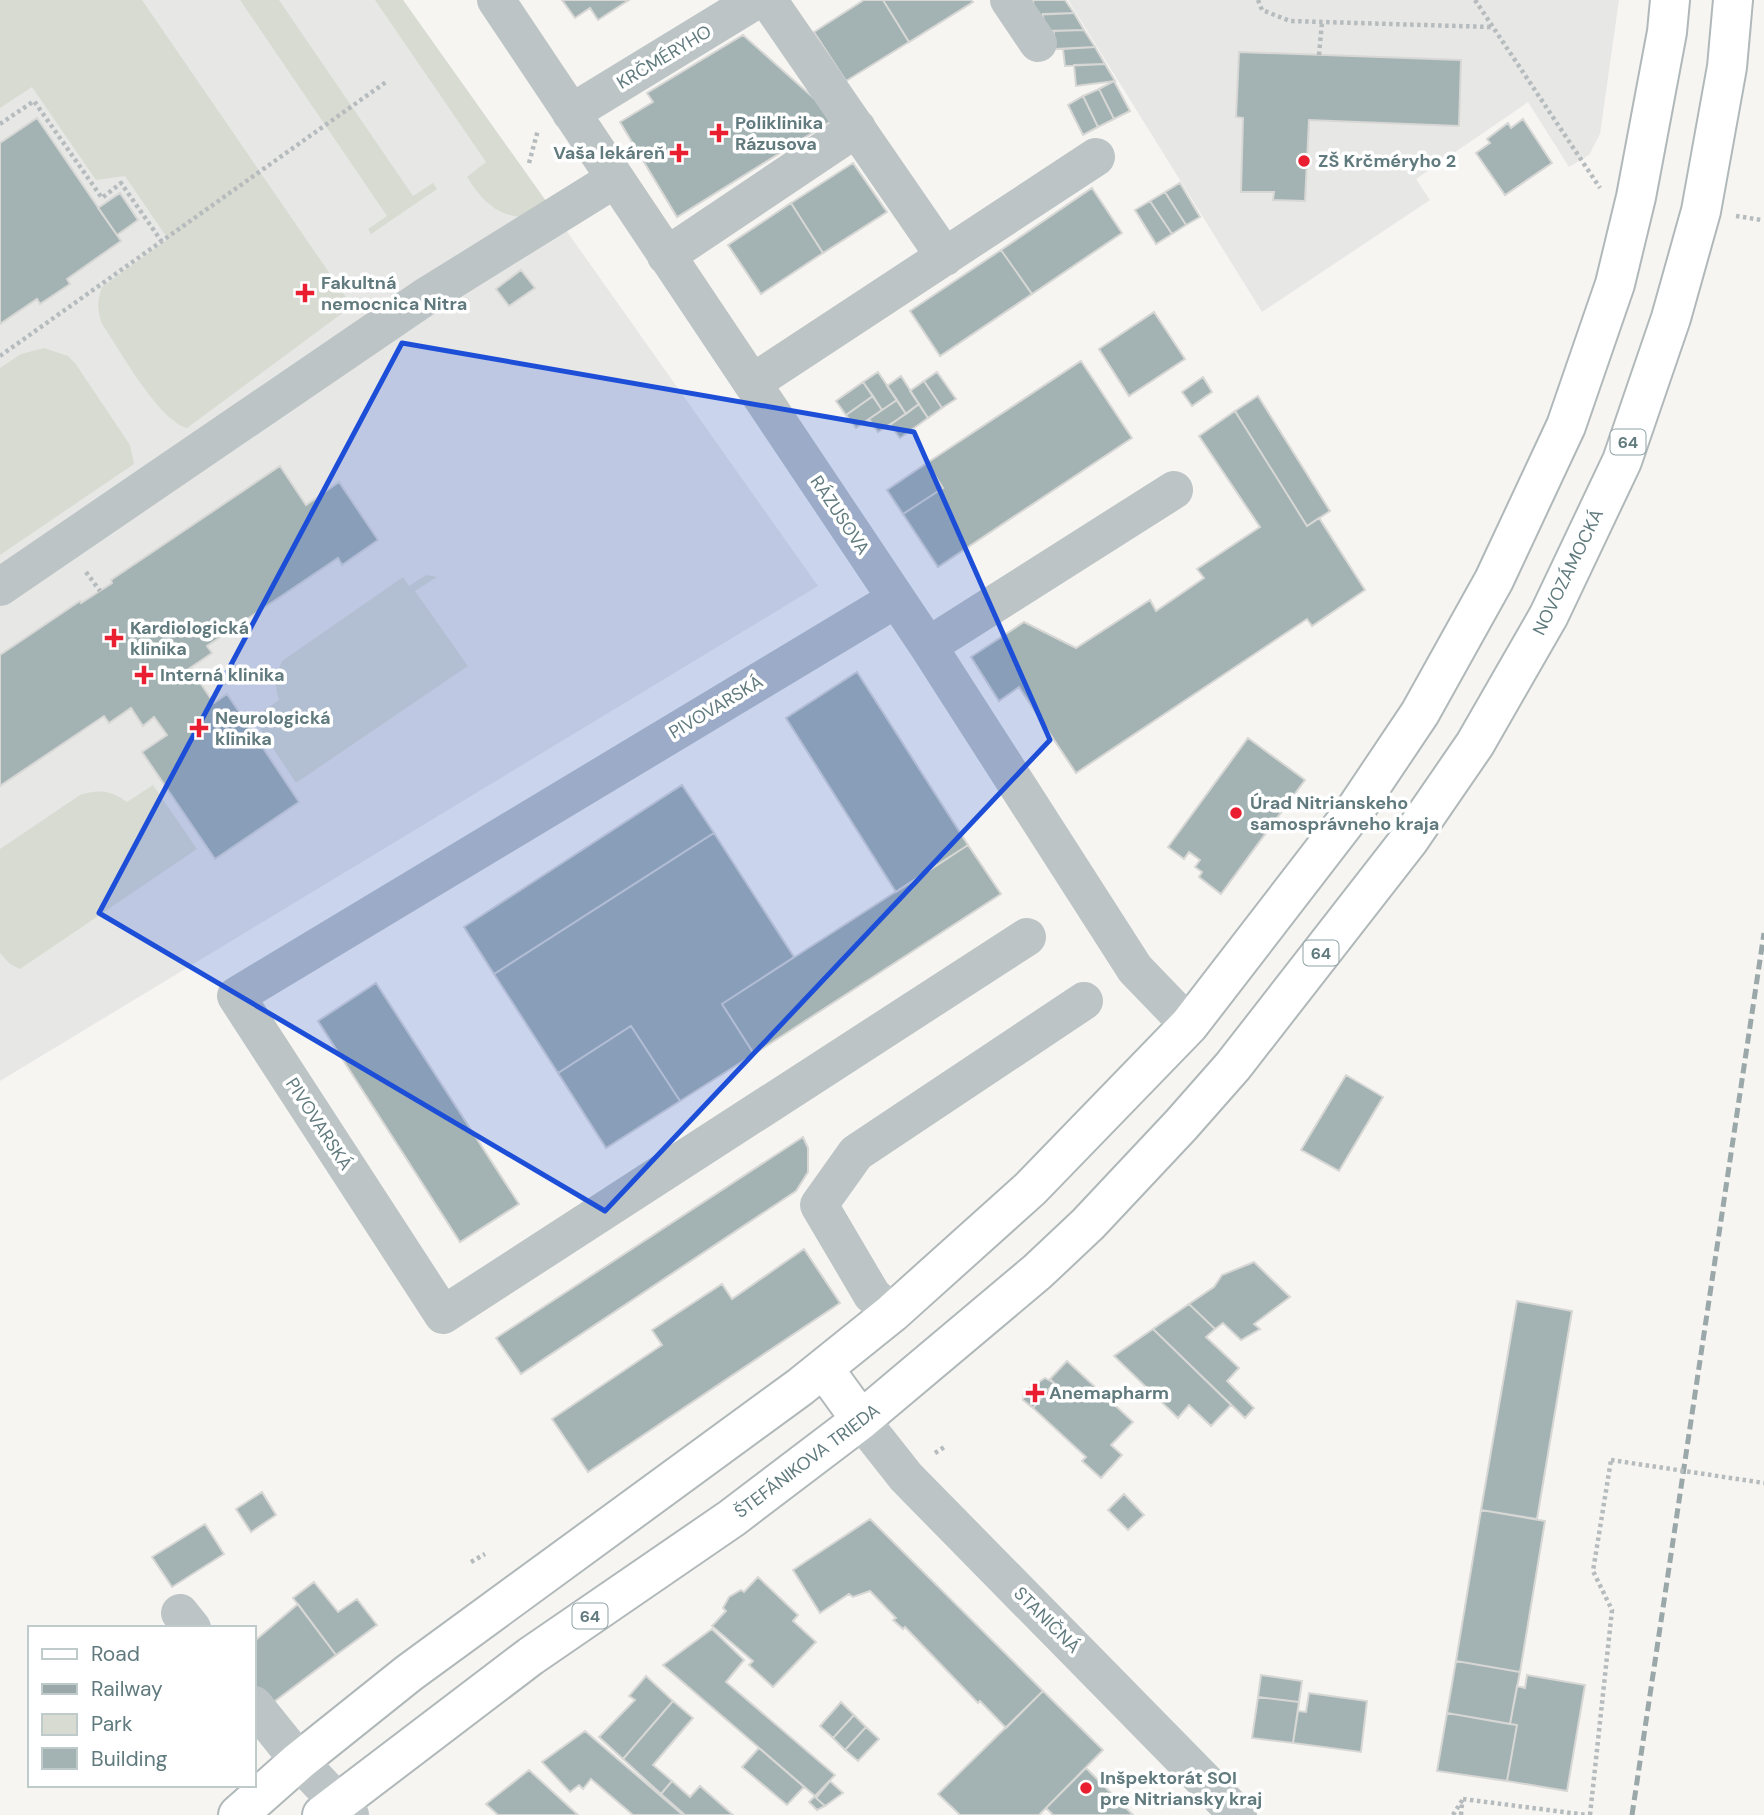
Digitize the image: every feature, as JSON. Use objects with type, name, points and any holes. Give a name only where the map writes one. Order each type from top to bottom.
[{"type":"main road","points":[[238,1815],[299,1761],[409,1673],[824,1368],[892,1313],[1031,1188],[1189,1024],[1357,807],[1420,713],[1494,580],[1566,426],[1615,284],[1636,197],[1670,0]]},
{"type":"main road","name":"NOVOZÁMOCKÁ","points":[[1233,1066],[1409,840],[1475,744],[1549,615],[1622,461],[1671,318],[1701,211],[1727,66],[1733,0]]},
{"type":"main road","points":[[1189,1024],[1233,1066]]},
{"type":"main road","name":"ŠTEFÁNIKOVA TRIEDA","points":[[336,1811],[531,1656],[732,1518],[861,1420],[999,1305],[1088,1224],[1233,1066]]},
{"type":"main road","points":[[824,1368],[861,1420]]},
{"type":"street","name":"RÁZUSOVA","points":[[496,0],[928,646],[1139,976],[1189,1024]]},
{"type":"street","name":"KRČMÉRYHO","points":[[571,113],[756,0]]},
{"type":"street","points":[[768,0],[944,257]]},
{"type":"street","points":[[1009,0],[1038,43]]},
{"type":"street","points":[[666,256],[856,128]]},
{"type":"street","points":[[751,383],[1096,157]]},
{"type":"street","points":[[0,587],[425,297],[615,179]]},
{"type":"street","points":[[928,646],[1174,490]]},
{"type":"street","name":"PIVOVARSKÁ","points":[[896,599],[236,996],[443,1315],[1027,937]]},
{"type":"street","points":[[892,1313],[872,1295],[819,1205],[856,1153],[1084,1001]]},
{"type":"street","name":"STANIČNÁ","points":[[861,1420],[906,1478],[1238,1815]]},
{"type":"street","name":"ŠTEFÁNIKOVA TRIEDA","points":[[256,1707],[336,1811]]},
{"type":"path","points":[[1258,0],[1262,10],[1290,21],[1491,27]]},
{"type":"path","points":[[1475,0],[1600,188],[1611,191]]},
{"type":"path","points":[[1319,55],[1322,22]]},
{"type":"path","points":[[0,356],[386,82]]},
{"type":"path","points":[[0,124],[34,101],[102,198],[121,183],[162,242]]},
{"type":"path","points":[[932,1456],[946,1446]]},
{"type":"path","points":[[1463,1799],[1589,1815],[1612,1610],[1593,1571],[1611,1460],[1764,1483]]},
{"type":"path","points":[[471,1562],[485,1554]]},
{"type":"path","points":[[1452,1815],[1463,1799]]},
{"type":"path","points":[[1461,1815],[1463,1799]]},
{"type":"highlighted area","points":[[402,343],[914,432],[1050,740],[605,1211],[99,913]]},
{"type":"shaded area","name":"Fakultná nemocnica Nitra","points":[[0,0],[403,0],[818,586],[0,1081]]},
{"type":"shaded area","name":"ZŠ Krčméryho 2","points":[[1068,0],[1619,0],[1600,134],[1589,155],[1569,167],[1528,102],[1416,179],[1430,200],[1262,312]]},
{"type":"green space","points":[[0,0],[142,0],[352,306],[187,428],[164,412],[152,398],[102,324],[98,310],[102,287],[168,239],[125,176],[96,180],[32,87],[0,108]]},
{"type":"green space","points":[[240,0],[279,0],[413,196],[433,183],[437,189],[371,234],[368,229],[387,216]]},
{"type":"green space","points":[[375,0],[403,0],[546,201],[523,217],[513,216],[497,210],[478,192],[467,177],[486,162]]},
{"type":"green space","points":[[44,348],[68,356],[75,363],[130,445],[134,464],[0,555],[0,368],[21,354]]},
{"type":"green space","points":[[426,575],[437,577],[415,591],[468,666],[296,783],[253,718],[279,700],[276,680],[282,661],[403,577],[409,586]]},
{"type":"green space","points":[[153,785],[197,849],[20,969],[10,964],[0,953],[0,849],[80,795],[104,792],[127,802]]},
{"type":"building","points":[[562,0],[629,0],[598,20],[590,8],[575,18]]},
{"type":"building","points":[[864,0],[883,0],[909,42],[846,81],[814,32]]},
{"type":"building","points":[[883,0],[971,0],[973,2],[909,42]]},
{"type":"building","points":[[1033,0],[1065,0],[1074,13],[1034,15]]},
{"type":"building","points":[[1074,13],[1084,30],[1044,31],[1043,14]]},
{"type":"building","points":[[1084,30],[1095,47],[1054,49],[1054,31]]},
{"type":"building","name":"Poliklinika Rázusova","points":[[743,35],[836,118],[677,217],[620,122],[653,102],[647,93]]},
{"type":"building","points":[[1095,47],[1105,64],[1065,66],[1063,49]]},
{"type":"building","points":[[1239,52],[1461,60],[1459,126],[1309,120],[1305,201],[1273,200],[1274,192],[1241,192],[1243,118],[1236,117]]},
{"type":"building","points":[[1105,64],[1115,81],[1076,86],[1074,65]]},
{"type":"building","points":[[1114,81],[1130,111],[1114,119],[1099,89]]},
{"type":"building","points":[[1099,89],[1114,119],[1098,127],[1083,96]]},
{"type":"building","points":[[1083,96],[1098,127],[1083,135],[1068,105]]},
{"type":"building","points":[[37,118],[121,241],[67,279],[70,284],[40,304],[37,299],[0,324],[0,143]]},
{"type":"building","points":[[1523,119],[1552,163],[1505,195],[1476,153],[1490,143],[1487,139],[1508,123],[1511,128]]},
{"type":"building","points":[[853,163],[887,212],[823,253],[791,203]]},
{"type":"building","points":[[1180,183],[1200,217],[1186,225],[1165,192]]},
{"type":"building","points":[[1092,188],[1122,233],[1032,294],[1001,250]]},
{"type":"building","points":[[1165,192],[1186,225],[1172,234],[1150,201]]},
{"type":"building","points":[[120,193],[138,220],[117,235],[98,208]]},
{"type":"building","points":[[1150,201],[1172,234],[1156,244],[1135,210]]},
{"type":"building","points":[[791,203],[823,253],[761,294],[728,245]]},
{"type":"building","points":[[1001,250],[1032,294],[940,356],[910,311]]},
{"type":"building","points":[[521,270],[535,288],[509,306],[496,289]]},
{"type":"building","points":[[1154,312],[1185,359],[1129,396],[1099,349]]},
{"type":"building","points":[[1081,361],[1132,438],[938,567],[903,514],[943,488],[927,463]]},
{"type":"building","points":[[878,372],[897,400],[882,410],[863,382]]},
{"type":"building","points":[[937,372],[956,399],[942,408],[924,381]]},
{"type":"building","points":[[901,376],[919,404],[906,414],[887,386]]},
{"type":"building","points":[[1203,377],[1212,392],[1192,406],[1182,392]]},
{"type":"building","points":[[924,381],[942,408],[928,418],[910,391]]},
{"type":"building","points":[[863,382],[873,396],[846,415],[836,401]]},
{"type":"building","points":[[873,396],[882,410],[856,428],[846,415]]},
{"type":"building","points":[[1258,396],[1330,511],[1307,526],[1235,411]]},
{"type":"building","points":[[897,400],[906,414],[878,432],[869,419]]},
{"type":"building","points":[[919,404],[928,418],[900,438],[890,425]]},
{"type":"building","points":[[1235,411],[1307,526],[1319,518],[1365,590],[1312,626],[1307,619],[1076,773],[1019,687],[999,701],[971,657],[1024,622],[1076,648],[1150,600],[1156,611],[1204,578],[1197,569],[1260,527],[1199,436]]},
{"type":"building","points":[[927,463],[943,488],[903,514],[887,490]]},
{"type":"building","points":[[280,466],[306,505],[339,482],[378,540],[342,565],[338,558],[207,646],[212,653],[190,668],[214,703],[227,694],[299,802],[215,859],[142,752],[167,735],[154,717],[143,726],[131,708],[109,723],[104,716],[0,786],[0,655],[80,601],[81,603],[112,583],[111,580]]},
{"type":"building","points":[[857,672],[968,845],[896,892],[786,718]]},
{"type":"building","name":"Úrad Nitrianskeho samosprávneho kraja","points":[[1248,738],[1305,780],[1221,894],[1199,877],[1202,872],[1195,867],[1200,860],[1189,852],[1184,859],[1168,847]]},
{"type":"building","points":[[682,785],[714,833],[494,974],[464,927]]},
{"type":"building","points":[[714,833],[794,957],[722,1004],[754,1054],[680,1101],[631,1026],[558,1073],[494,974]]},
{"type":"building","points":[[968,845],[1001,894],[754,1054],[722,1004]]},
{"type":"building","points":[[376,983],[519,1204],[460,1242],[318,1021]]},
{"type":"building","points":[[631,1026],[680,1101],[606,1148],[558,1073]]},
{"type":"building","points":[[1346,1075],[1383,1097],[1339,1171],[1301,1150]]},
{"type":"building","points":[[803,1137],[808,1148],[808,1172],[796,1191],[521,1374],[496,1338]]},
{"type":"building","points":[[804,1249],[840,1303],[588,1472],[552,1419],[662,1345],[652,1330],[722,1284],[732,1299]]},
{"type":"building","points":[[1254,1262],[1290,1297],[1254,1324],[1260,1329],[1241,1340],[1223,1323],[1215,1329],[1189,1304],[1214,1287],[1222,1275]]},
{"type":"building","points":[[1517,1301],[1572,1311],[1537,1519],[1481,1510]]},
{"type":"building","points":[[1189,1304],[1215,1329],[1206,1337],[1239,1368],[1227,1381],[1254,1408],[1245,1418],[1153,1329]]},
{"type":"building","points":[[1153,1329],[1231,1405],[1211,1426],[1189,1405],[1178,1418],[1114,1356]]},
{"type":"building","points":[[1067,1361],[1133,1422],[1111,1445],[1122,1455],[1101,1478],[1082,1461],[1086,1457],[1033,1408],[1054,1383],[1050,1379]]},
{"type":"building","points":[[1045,1378],[1054,1383],[1033,1408],[1023,1400],[1024,1392]]},
{"type":"building","points":[[262,1492],[276,1515],[251,1532],[236,1509]]},
{"type":"building","points":[[1124,1494],[1144,1515],[1128,1530],[1108,1510]]},
{"type":"building","points":[[1481,1510],[1545,1521],[1520,1672],[1456,1661]]},
{"type":"building","points":[[870,1519],[1043,1691],[1006,1728],[980,1701],[978,1703],[905,1627],[903,1629],[893,1620],[896,1618],[870,1591],[853,1597],[849,1594],[820,1613],[793,1570]]},
{"type":"building","points":[[205,1524],[224,1554],[172,1587],[152,1557]]},
{"type":"building","points":[[758,1577],[798,1615],[793,1621],[816,1642],[773,1687],[749,1665],[753,1661],[712,1626],[726,1611],[723,1608],[729,1597],[741,1590],[744,1592]]},
{"type":"building","points":[[314,1582],[338,1612],[357,1599],[377,1625],[336,1655],[293,1598]]},
{"type":"building","points":[[298,1604],[336,1655],[263,1710],[256,1700],[257,1639]]},
{"type":"building","points":[[712,1629],[744,1660],[726,1682],[835,1775],[815,1796],[663,1665]]},
{"type":"building","points":[[1456,1661],[1520,1672],[1510,1724],[1447,1713]]},
{"type":"building","points":[[1261,1675],[1302,1681],[1299,1702],[1258,1697]]},
{"type":"building","points":[[1527,1675],[1585,1685],[1567,1791],[1507,1781],[1517,1725],[1510,1724],[1517,1686],[1525,1688]]},
{"type":"building","points":[[646,1676],[673,1701],[623,1759],[599,1737],[635,1700],[629,1696]]},
{"type":"building","points":[[1043,1691],[1103,1750],[1039,1815],[960,1815],[938,1794]]},
{"type":"building","points":[[1309,1693],[1367,1701],[1361,1752],[1293,1743],[1298,1711],[1306,1712]]},
{"type":"building","points":[[1258,1697],[1299,1702],[1293,1743],[1252,1738]]},
{"type":"building","points":[[673,1701],[693,1718],[653,1765],[672,1781],[661,1794],[623,1759]]},
{"type":"building","points":[[841,1702],[854,1715],[833,1738],[820,1726]]},
{"type":"building","points":[[1447,1713],[1517,1725],[1507,1781],[1437,1771]]},
{"type":"building","points":[[854,1715],[866,1727],[845,1750],[833,1738]]},
{"type":"building","points":[[866,1727],[879,1739],[858,1761],[845,1750]]},
{"type":"building","points":[[585,1731],[683,1815],[633,1815],[591,1779],[583,1789],[579,1785],[570,1792],[542,1762]]},
{"type":"building","points":[[759,1748],[804,1787],[787,1805],[742,1767]]},
{"type":"building","name":"Inšpektorát SOI pre Nitriansky kraj","points":[[1086,1768],[1133,1815],[1053,1815],[1046,1808]]},
{"type":"building","points":[[529,1770],[578,1815],[498,1815],[486,1804]]},
{"type":"building","points":[[672,1781],[690,1797],[700,1786],[733,1815],[685,1815],[661,1794]]},
{"type":"building","points":[[830,1781],[843,1793],[825,1806],[816,1798]]},
{"type":"building","points":[[815,1796],[825,1806],[817,1810],[809,1802]]},
{"type":"railway","points":[[1632,1815],[1764,933]]},
{"type":"place","name":"Poliklinika Rázusova","points":[[719,133]]},
{"type":"place","name":"Vaša lekáreň","points":[[679,153]]},
{"type":"place","name":"ZŠ Krčméryho 2","points":[[1304,161]]},
{"type":"place","name":"Fakultná nemocnica Nitra","points":[[305,293]]},
{"type":"place","name":"Kardiologická klinika","points":[[114,638]]},
{"type":"place","name":"Interná klinika","points":[[144,675]]},
{"type":"place","name":"Neurologická klinika","points":[[199,728]]},
{"type":"place","name":"Úrad Nitrianskeho samosprávneho kraja","points":[[1236,813]]},
{"type":"place","name":"Anemapharm","points":[[1035,1393]]},
{"type":"place","name":"Inšpektorát SOI pre Nitriansky kraj","points":[[1086,1788]]}]
